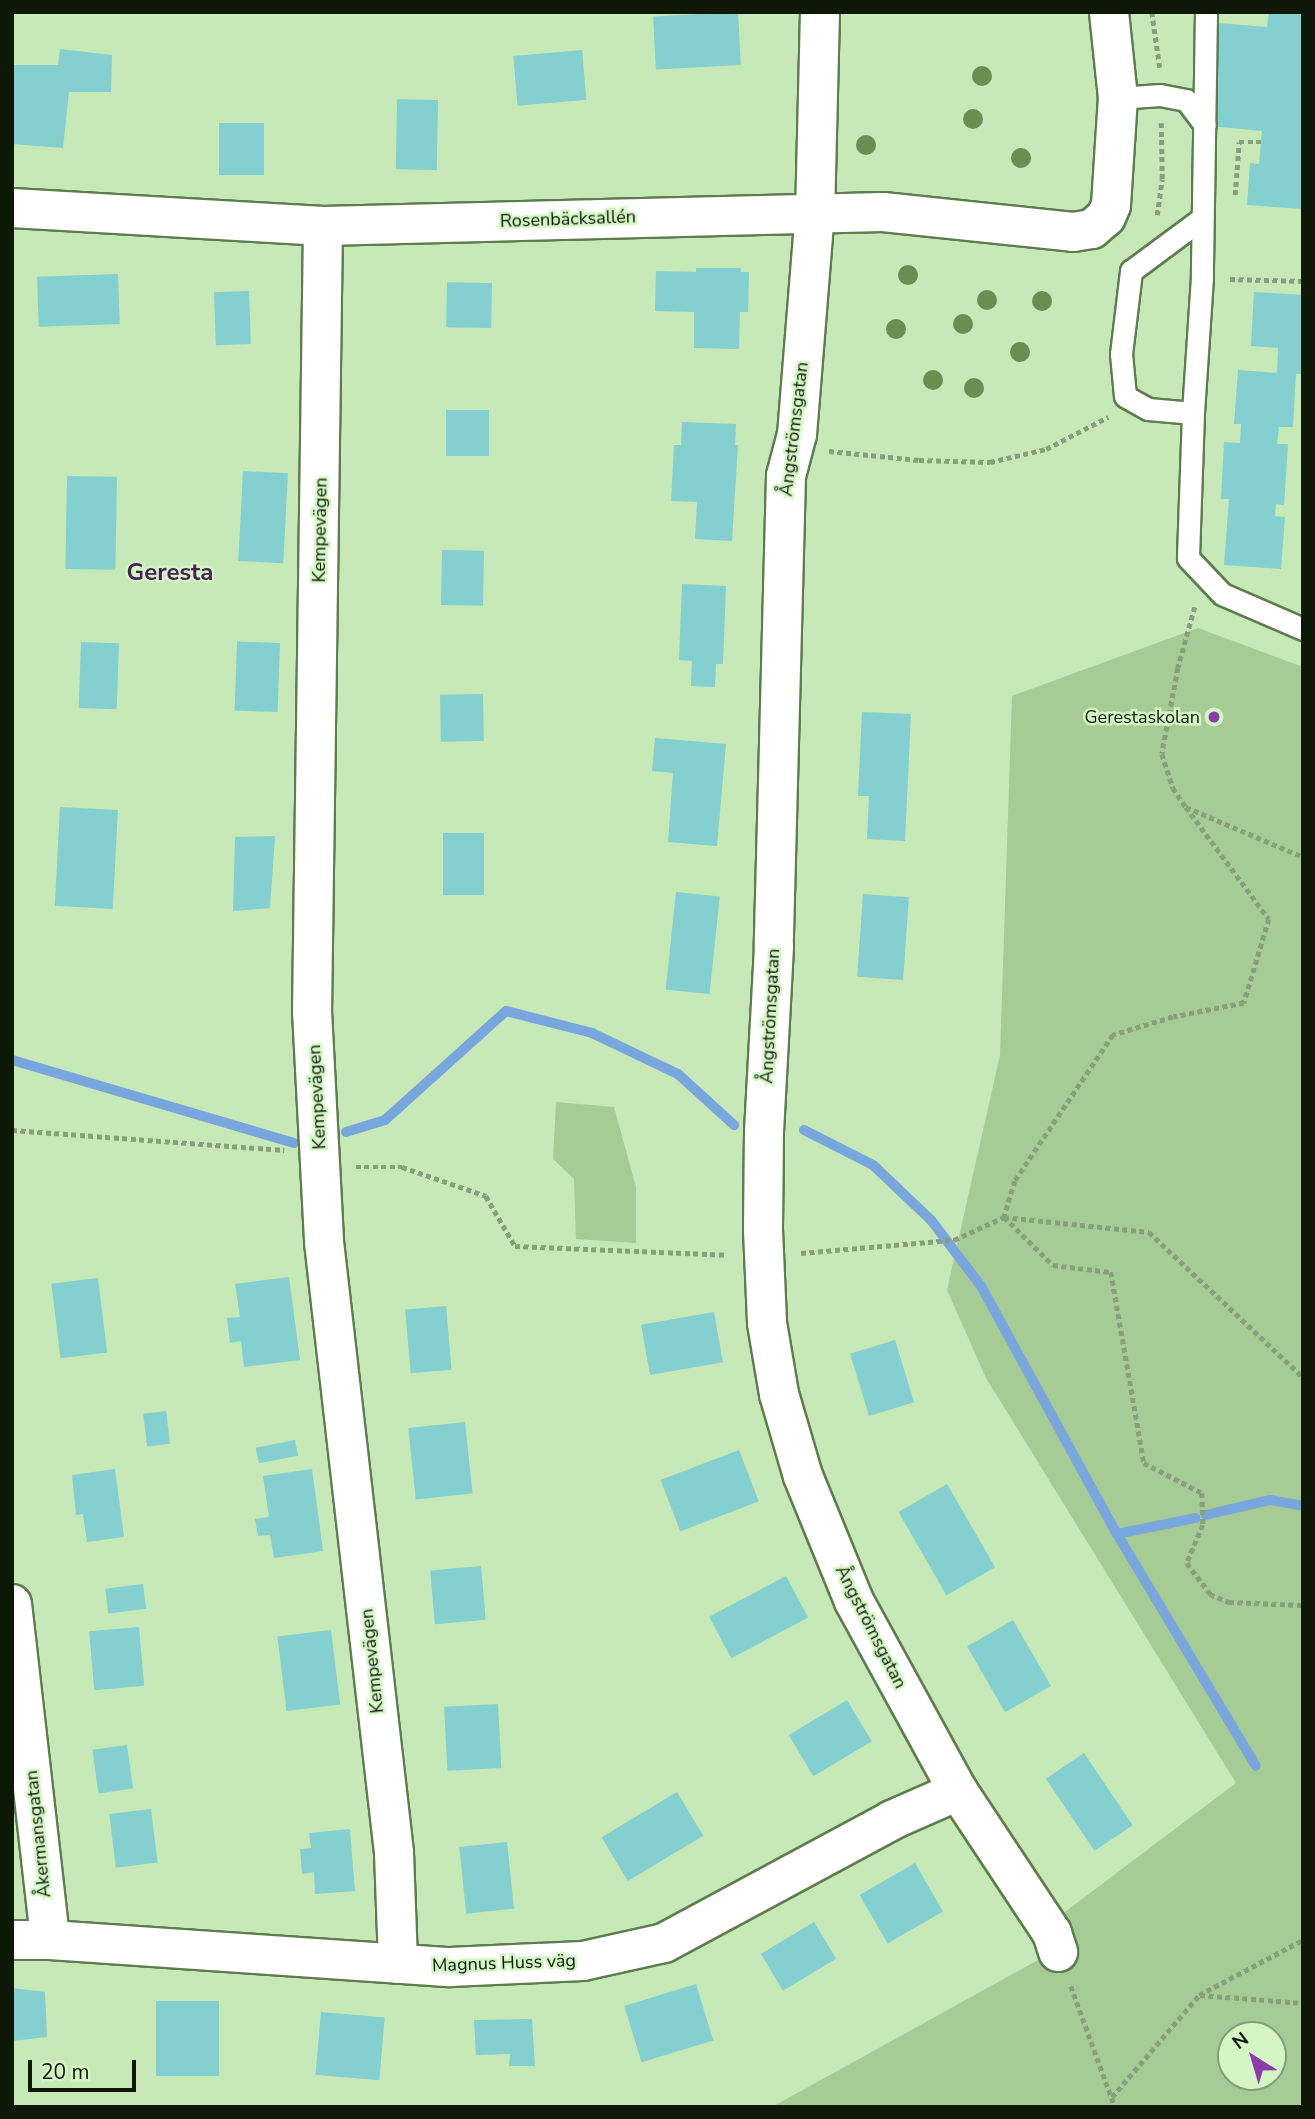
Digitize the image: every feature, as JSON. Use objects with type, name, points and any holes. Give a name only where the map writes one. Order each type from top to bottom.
[{"type":"street","name":"Ångströmsgatan","points":[[820,12],[815,211],[797,433],[786,476],[774,947],[764,1132],[767,1322],[779,1394],[803,1476],[854,1601],[958,1791],[1052,1933],[1058,1952]]},
{"type":"street","points":[[1109,12],[1118,99]]},
{"type":"street","name":"Rosenbäcksallén","points":[[12,208],[323,226],[815,211],[883,212],[1073,232],[1091,229],[1106,217],[1111,205],[1118,99]]},
{"type":"street","name":"Kempevägen","points":[[323,226],[312,1011],[324,1242],[394,1853],[398,1964]]},
{"type":"street","name":"Åkermansgatan","points":[[12,1604],[50,1940]]},
{"type":"street","name":"Magnus Huss väg","points":[[12,1940],[50,1940],[450,1967],[583,1961],[664,1942],[892,1821],[958,1791]]},
{"type":"lane","points":[[1206,12],[1202,277],[1193,414],[1188,558],[1222,594],[1303,629]]},
{"type":"lane","points":[[1118,99],[1160,95],[1186,100],[1205,125]]},
{"type":"lane","points":[[1193,414],[1149,409],[1125,396],[1121,354],[1130,271],[1201,219]]},
{"type":"path","points":[[1152,12],[1159,51],[1162,179],[1157,220]]},
{"type":"path","points":[[1235,204],[1239,142],[1261,142]]},
{"type":"path","points":[[793,448],[919,460],[990,462],[1046,449],[1105,421],[1125,396]]},
{"type":"path","points":[[1004,1217],[1015,1181],[1113,1035],[1173,1017],[1244,1003],[1269,919],[1173,788],[1162,754],[1178,668],[1196,612],[1188,558]]},
{"type":"path","points":[[1186,807],[1303,857]]},
{"type":"path","points":[[12,1129],[296,1151],[337,1167],[402,1167],[486,1196],[514,1245],[764,1256],[954,1240],[1004,1217],[1149,1232],[1303,1377]]},
{"type":"path","points":[[1004,1217],[1053,1265],[1111,1272],[1144,1463],[1202,1493],[1203,1525],[1187,1563],[1202,1584],[1210,1594],[1229,1602],[1303,1605]]},
{"type":"path","points":[[1112,2097],[1199,1995],[1303,1940]]},
{"type":"path","points":[[1058,1952],[1115,2107]]},
{"type":"path","points":[[1199,1995],[1303,2003]]},
{"type":"green space","points":[[1198,628],[1303,667],[1303,2107],[772,2107],[1038,1960],[1061,1915],[1236,1783],[986,1378],[947,1290],[1000,1055],[1012,696]]},
{"type":"green space","points":[[556,1102],[614,1107],[636,1187],[636,1243],[576,1239],[574,1179],[553,1159]]},
{"type":"building","points":[[738,12],[741,65],[656,69],[653,16]]},
{"type":"building","points":[[1269,12],[1303,12],[1303,209],[1247,205],[1250,163],[1259,164],[1262,131],[1209,126],[1218,23],[1267,27]]},
{"type":"building","points":[[60,49],[112,55],[111,92],[69,92],[63,148],[12,144],[12,65],[58,65]]},
{"type":"building","points":[[582,50],[586,100],[518,106],[513,56]]},
{"type":"building","points":[[397,99],[438,100],[437,170],[396,169]]},
{"type":"building","points":[[219,123],[264,123],[264,175],[219,175]]},
{"type":"building","points":[[696,268],[741,268],[741,272],[749,272],[748,312],[740,312],[739,349],[694,348],[694,312],[655,311],[656,271],[696,272]]},
{"type":"building","points":[[118,274],[120,324],[39,327],[37,277]]},
{"type":"building","points":[[447,282],[492,283],[491,328],[446,327]]},
{"type":"building","points":[[249,291],[251,344],[216,345],[214,292]]},
{"type":"building","points":[[1254,292],[1303,295],[1303,374],[1296,374],[1293,427],[1279,427],[1277,444],[1288,444],[1284,505],[1276,504],[1275,516],[1285,517],[1281,569],[1224,565],[1229,499],[1221,499],[1224,442],[1240,443],[1241,424],[1234,424],[1238,370],[1277,373],[1278,348],[1251,346]]},
{"type":"building","points":[[446,410],[489,410],[489,456],[446,456]]},
{"type":"building","points":[[682,422],[736,424],[735,445],[738,445],[732,541],[695,539],[697,502],[671,501],[674,445],[681,445]]},
{"type":"building","points":[[243,471],[288,473],[283,563],[238,561]]},
{"type":"building","points":[[67,476],[117,477],[115,570],[65,569]]},
{"type":"building","points":[[442,550],[484,551],[483,606],[441,605]]},
{"type":"building","points":[[682,584],[726,586],[723,664],[716,664],[715,687],[691,686],[692,661],[679,660]]},
{"type":"building","points":[[237,641],[280,643],[278,712],[235,710]]},
{"type":"building","points":[[81,642],[119,643],[117,709],[79,708]]},
{"type":"building","points":[[483,694],[484,741],[441,742],[440,695]]},
{"type":"building","points":[[862,712],[911,714],[905,841],[867,839],[869,796],[858,796]]},
{"type":"building","points":[[655,738],[726,744],[717,846],[668,842],[673,773],[652,771]]},
{"type":"building","points":[[60,807],[118,810],[113,909],[55,906]]},
{"type":"building","points":[[443,833],[484,833],[484,895],[443,895]]},
{"type":"building","points":[[275,836],[270,908],[233,911],[235,837]]},
{"type":"building","points":[[676,892],[720,897],[710,994],[666,989]]},
{"type":"building","points":[[863,894],[909,897],[903,980],[857,977]]},
{"type":"building","points":[[289,1277],[300,1360],[244,1367],[241,1341],[230,1343],[227,1318],[240,1317],[235,1284]]},
{"type":"building","points":[[98,1278],[107,1352],[60,1358],[51,1284]]},
{"type":"building","points":[[446,1306],[452,1370],[411,1373],[405,1310]]},
{"type":"building","points":[[714,1312],[723,1362],[650,1375],[641,1325]]},
{"type":"building","points":[[895,1340],[914,1402],[869,1416],[850,1354]]},
{"type":"building","points":[[166,1411],[170,1444],[147,1447],[143,1414]]},
{"type":"building","points":[[465,1422],[473,1494],[416,1500],[408,1428]]},
{"type":"building","points":[[295,1440],[298,1456],[259,1463],[256,1448]]},
{"type":"building","points":[[739,1450],[759,1501],[680,1531],[661,1480]]},
{"type":"building","points":[[115,1469],[124,1537],[87,1542],[83,1514],[76,1515],[72,1475]]},
{"type":"building","points":[[312,1469],[323,1551],[274,1558],[270,1535],[258,1536],[255,1519],[269,1517],[263,1476]]},
{"type":"building","points":[[947,1484],[995,1567],[947,1595],[899,1512]]},
{"type":"building","points":[[481,1566],[486,1620],[435,1624],[430,1570]]},
{"type":"building","points":[[786,1576],[808,1617],[731,1658],[709,1617]]},
{"type":"building","points":[[143,1584],[146,1609],[108,1613],[105,1589]]},
{"type":"building","points":[[1013,1620],[1051,1686],[1005,1712],[967,1646]]},
{"type":"building","points":[[139,1627],[144,1686],[94,1690],[89,1631]]},
{"type":"building","points":[[331,1630],[340,1704],[287,1711],[277,1637]]},
{"type":"building","points":[[847,1700],[872,1741],[813,1776],[789,1735]]},
{"type":"building","points":[[498,1704],[501,1768],[447,1771],[444,1707]]},
{"type":"building","points":[[127,1745],[133,1789],[98,1793],[92,1750]]},
{"type":"building","points":[[1084,1753],[1133,1825],[1095,1851],[1046,1779]]},
{"type":"building","points":[[677,1792],[703,1836],[628,1881],[602,1837]]},
{"type":"building","points":[[151,1809],[158,1863],[116,1868],[109,1814]]},
{"type":"building","points":[[350,1829],[355,1891],[315,1894],[314,1872],[302,1874],[300,1849],[311,1848],[309,1833]]},
{"type":"building","points":[[507,1842],[514,1909],[466,1914],[459,1847]]},
{"type":"building","points":[[915,1863],[943,1911],[888,1943],[860,1895]]},
{"type":"building","points":[[814,1922],[836,1959],[783,1991],[761,1954]]},
{"type":"building","points":[[696,1984],[713,2040],[642,2062],[624,2006]]},
{"type":"building","points":[[12,1988],[45,1992],[47,2037],[12,2041]]},
{"type":"building","points":[[156,2001],[219,2001],[219,2076],[156,2076]]},
{"type":"building","points":[[321,2012],[385,2018],[379,2080],[316,2075]]},
{"type":"building","points":[[532,2019],[535,2066],[509,2066],[510,2054],[476,2055],[474,2020]]},
{"type":"waterway","points":[[346,1132],[385,1120],[506,1011],[592,1033],[678,1074],[734,1125]]},
{"type":"waterway","points":[[12,1060],[294,1143]]},
{"type":"waterway","points":[[804,1130],[873,1165],[931,1220],[981,1286],[1117,1534],[1256,1766]]},
{"type":"waterway","points":[[1206,1515],[1270,1500],[1303,1506]]},
{"type":"waterway","points":[[1117,1534],[1195,1518]]},
{"type":"place","name":"Gerestaskolan","points":[[1214,717]]},
{"type":"district","name":"Geresta","points":[[170,573]]}]
